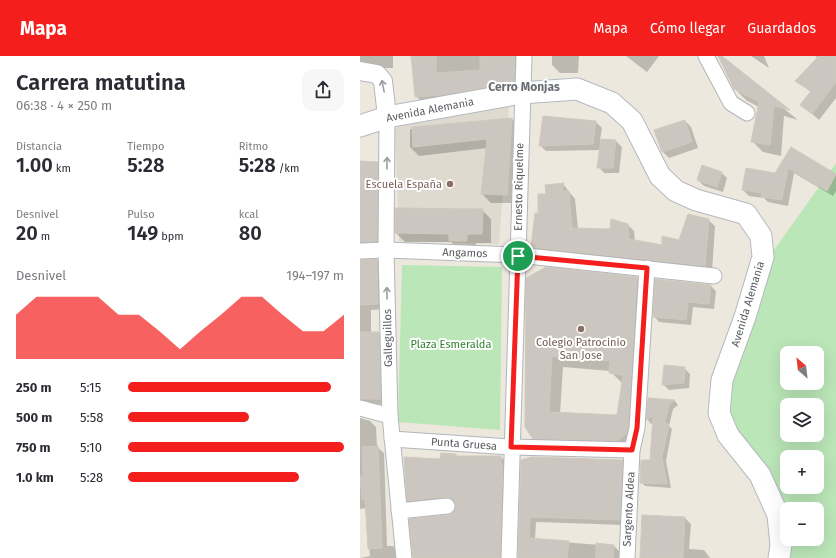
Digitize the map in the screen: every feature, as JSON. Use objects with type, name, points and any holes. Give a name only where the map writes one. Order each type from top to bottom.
[{"type":"main road","name":"Avenida Alemania","points":[[360,126],[387,117],[521,93],[577,89],[612,103],[632,120],[660,176],[676,191],[696,200],[746,214],[761,236],[763,256],[745,317],[722,380],[719,413],[728,435],[760,475],[778,515],[781,545],[779,558]]},
{"type":"street","name":"Ernesto Riquelme","points":[[509,558],[511,447],[518,256],[521,93],[524,56]]},
{"type":"street","points":[[706,56],[731,103],[747,113]]},
{"type":"street","points":[[360,71],[377,74],[383,81],[387,117]]},
{"type":"street","name":"Galleguillos","points":[[387,117],[386,250],[390,416],[404,558]]},
{"type":"street","name":"Angamos","points":[[360,251],[386,250],[518,256],[714,276]]},
{"type":"street","name":"Sargento Aldea","points":[[627,558],[632,450],[637,428],[647,268]]},
{"type":"street","points":[[360,408],[390,416]]},
{"type":"street","name":"Punta Gruesa","points":[[392,439],[511,447],[632,450]]},
{"type":"street","points":[[399,511],[447,506]]},
{"type":"shaded area","name":"Escuela España","points":[[509,106],[499,244],[399,241],[395,127]]},
{"type":"green space","points":[[836,163],[836,558],[779,558],[777,519],[716,407],[759,307],[774,250]]},
{"type":"green space","name":"Plaza Esmeralda","points":[[402,265],[502,267],[500,430],[398,422]]},
{"type":"building","points":[[411,56],[436,56],[436,73],[480,70],[480,56],[515,56],[514,82],[442,95],[415,97]]},
{"type":"building","points":[[718,56],[722,56],[790,110],[774,106],[770,145],[751,142],[759,102],[734,89]]},
{"type":"building","points":[[819,56],[836,56],[836,82],[812,114],[800,105],[811,91],[795,81]]},
{"type":"building","points":[[543,116],[596,121],[593,144],[539,146]]},
{"type":"building","points":[[512,118],[507,195],[481,194],[487,139],[413,147],[412,127]]},
{"type":"building","points":[[685,120],[692,142],[662,152],[654,130]]},
{"type":"building","points":[[601,139],[616,140],[613,168],[597,168]]},
{"type":"building","points":[[791,147],[836,174],[827,191],[788,168],[782,200],[761,197],[762,193],[742,190],[746,168],[775,173]]},
{"type":"building","points":[[360,161],[378,162],[377,241],[360,242]]},
{"type":"building","points":[[702,165],[722,172],[717,187],[697,180]]},
{"type":"building","points":[[564,183],[562,191],[569,191],[572,228],[610,229],[611,219],[628,224],[629,239],[662,245],[662,236],[679,240],[688,214],[709,219],[705,266],[531,247],[535,213],[538,213],[538,194],[546,194],[545,185]]},
{"type":"building","points":[[395,208],[483,209],[482,234],[467,234],[467,241],[449,241],[449,234],[395,233]]},
{"type":"building","points":[[377,259],[378,304],[360,305],[360,260]]},
{"type":"building","name":"Colegio Patrocinio San Jose","points":[[546,267],[637,277],[628,427],[626,434],[617,441],[533,439],[525,427],[526,278]],"holes":[[[552,356],[610,361],[609,373],[623,375],[617,415],[549,412]]]},
{"type":"building","points":[[655,279],[711,285],[709,304],[688,302],[686,320],[653,317]]},
{"type":"building","points":[[360,332],[379,332],[381,399],[360,399]]},
{"type":"building","points":[[664,365],[685,367],[684,383],[662,385]]},
{"type":"building","points":[[648,398],[675,400],[669,405],[665,423],[669,424],[662,457],[667,484],[640,483],[641,460],[650,460],[653,416],[646,420]]},
{"type":"building","points":[[378,446],[382,548],[368,549],[365,499],[362,499],[360,476],[363,476],[362,447]]},
{"type":"building","points":[[441,453],[456,454],[456,456],[501,456],[501,465],[503,465],[500,558],[413,558],[409,519],[448,515],[453,513],[456,505],[454,500],[446,497],[407,501],[404,457],[440,459]]},
{"type":"building","points":[[532,457],[623,460],[620,520],[530,517],[529,538],[569,541],[567,558],[518,558],[521,460]]},
{"type":"building","points":[[642,515],[685,517],[683,558],[640,558]]},
{"type":"building","points":[[596,543],[614,545],[613,558],[596,558]]},
{"type":"place","name":"Escuela España","points":[[450,184]]},
{"type":"place","name":"Colegio Patrocinio San Jose","points":[[581,329]]},
{"type":"district","name":"Cerro Monjas","points":[[524,87]]},
{"type":"route","points":[[518,256],[647,268],[637,428],[632,450],[511,447],[518,256]]}]
